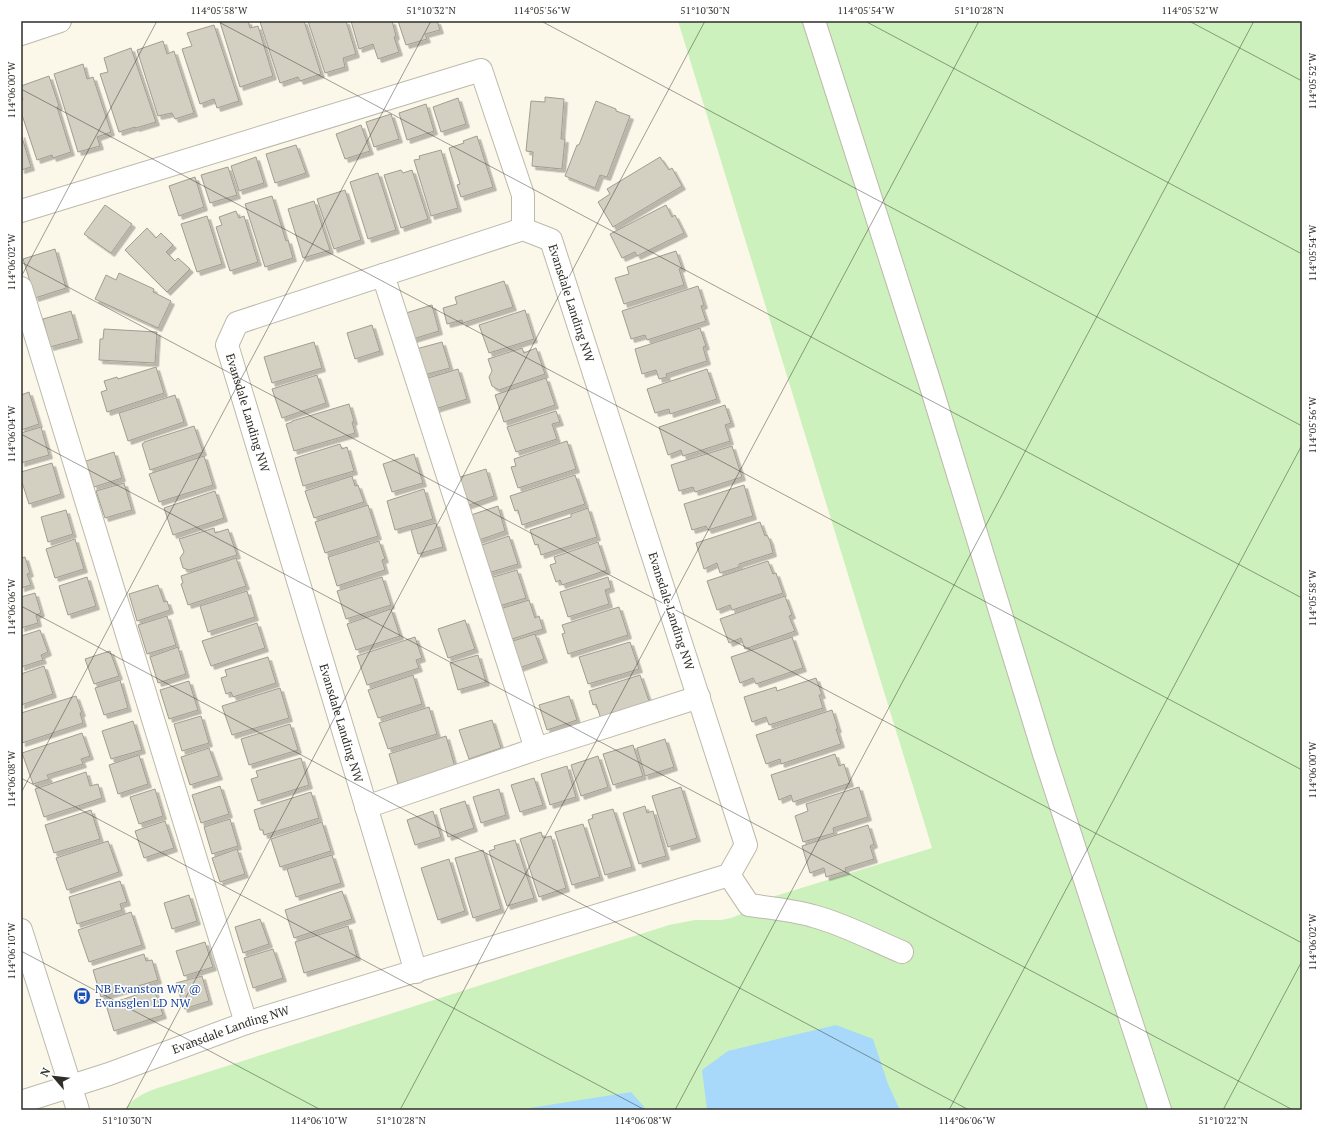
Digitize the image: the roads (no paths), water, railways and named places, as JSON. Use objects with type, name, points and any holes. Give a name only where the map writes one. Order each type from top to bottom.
[{"type":"street","points":[[21,34],[60,21]]},
{"type":"street","points":[[814,21],[929,380],[1044,754],[1160,1110]]},
{"type":"street","points":[[21,211],[481,70],[523,194],[523,229]]},
{"type":"street","name":"Evansdale Landing NW","points":[[21,1102],[109,1074],[246,1023],[416,972],[729,874],[746,845],[551,240],[523,229],[237,323],[227,345],[416,972]]},
{"type":"street","points":[[383,275],[536,749]]},
{"type":"street","points":[[21,288],[246,1023]]},
{"type":"street","points":[[366,807],[536,749],[699,697]]},
{"type":"street","points":[[729,874],[749,905],[780,909],[814,916],[902,952]]},
{"type":"street","points":[[21,930],[78,1110]]},
{"type":"water","points":[[836,1025],[873,1039],[888,1084],[900,1110],[707,1110],[702,1070],[728,1051]]},
{"type":"water","points":[[631,1092],[647,1110],[517,1110]]},
{"type":"place","name":"NB Evanston WY @ Evansglen LD NW","points":[[82,996]]}]
